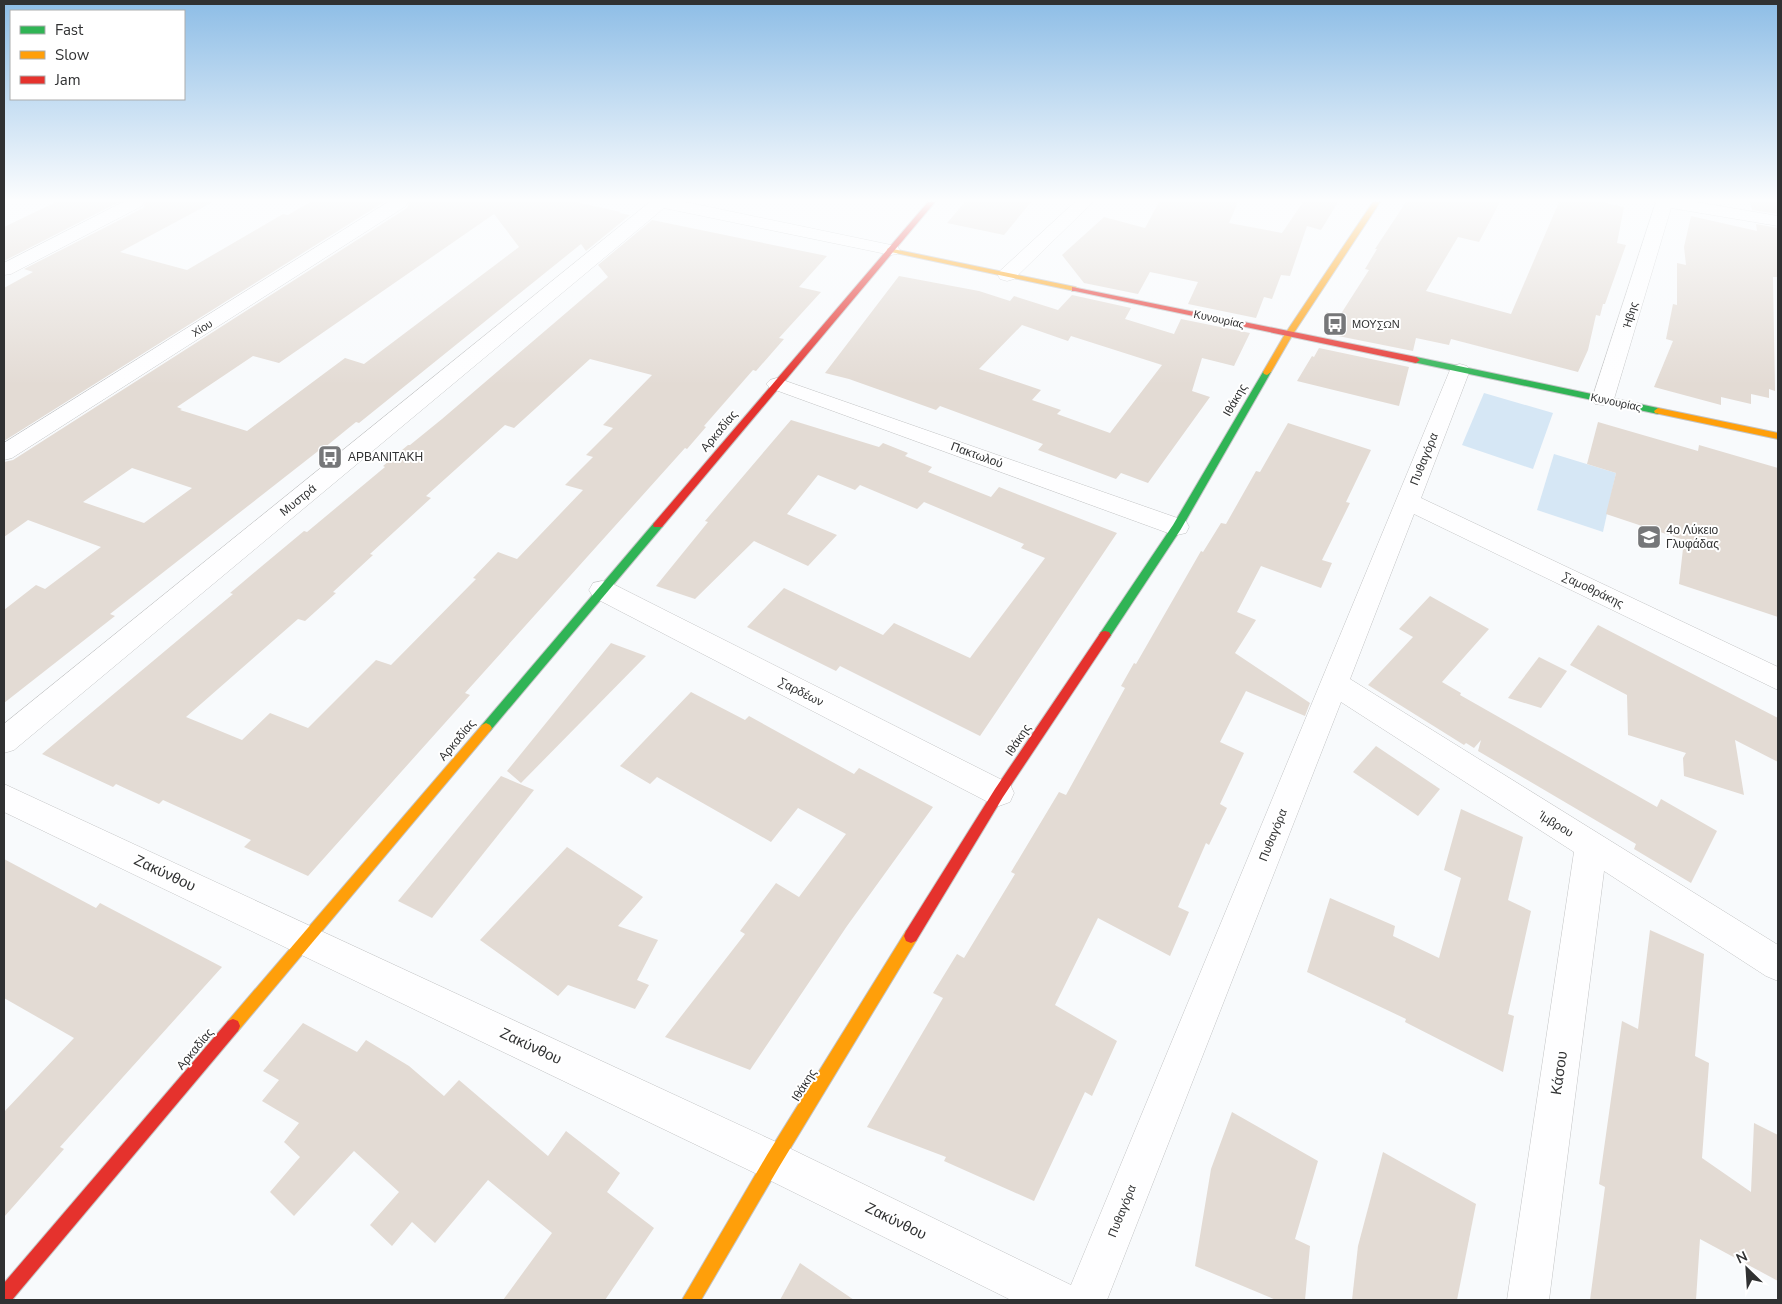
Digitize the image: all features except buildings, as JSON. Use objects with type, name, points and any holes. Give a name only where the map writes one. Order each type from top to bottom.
[{"type":"street","points":[[4,270],[18,263]]},
{"type":"street","name":"Χίου","points":[[4,453],[304,263]]},
{"type":"street","name":"Μυστρά","points":[[4,741],[587,263]]},
{"type":"street","name":"Αρκαδίας","points":[[4,1296],[880,263]]},
{"type":"street","name":"Κυνουρίας","points":[[951,263],[1778,436]]},
{"type":"street","points":[[1008,275],[1021,263]]},
{"type":"street","name":"Ιθάκης","points":[[691,1300],[999,793],[1177,527],[1288,334],[1336,263]]},
{"type":"street","name":"Ήβης","points":[[1603,399],[1645,263]]},
{"type":"street","name":"Πυθαγόρα","points":[[1086,1300],[1460,370]]},
{"type":"street","name":"Πακτωλού","points":[[778,384],[1177,527]]},
{"type":"street","name":"Σαμοθράκης","points":[[1407,501],[1778,679]]},
{"type":"street","name":"Σαρδέων","points":[[602,590],[999,793]]},
{"type":"street","name":"Ίμβρου","points":[[1334,683],[1778,964]]},
{"type":"street","name":"Ζακύνθου","points":[[4,798],[774,1161],[1056,1300]]},
{"type":"street","name":"Κάσου","points":[[1528,1300],[1591,845]]},
{"type":"shaded area","points":[[1484,393],[1553,413],[1533,469],[1462,445]]},
{"type":"shaded area","points":[[1554,454],[1616,473],[1603,532],[1537,510]]},
{"type":"traffic: fast","points":[[1416,360],[1658,411]]},
{"type":"traffic: fast","points":[[1105,635],[1177,527],[1267,372]]},
{"type":"traffic: fast","points":[[486,728],[658,525]]},
{"type":"traffic: slow","points":[[952,263],[1075,289]]},
{"type":"traffic: slow","points":[[1267,372],[1289,334],[1336,263]]},
{"type":"traffic: slow","points":[[1658,411],[1778,436]]},
{"type":"traffic: slow","points":[[233,1026],[486,728]]},
{"type":"traffic: slow","points":[[691,1300],[773,1161],[911,936]]},
{"type":"traffic: jam","points":[[658,525],[880,263]]},
{"type":"traffic: jam","points":[[1075,289],[1416,360]]},
{"type":"traffic: jam","points":[[911,936],[999,793],[1105,635]]},
{"type":"traffic: jam","points":[[4,1296],[233,1026]]},
{"type":"place","name":"ΜΟΥΣΩΝ","points":[[1335,324]]},
{"type":"place","name":"ΑΡΒΑΝΙΤΑΚΗ","points":[[330,457]]},
{"type":"place","name":"4ο Λύκειο Γλυφάδας","points":[[1649,537]]}]
